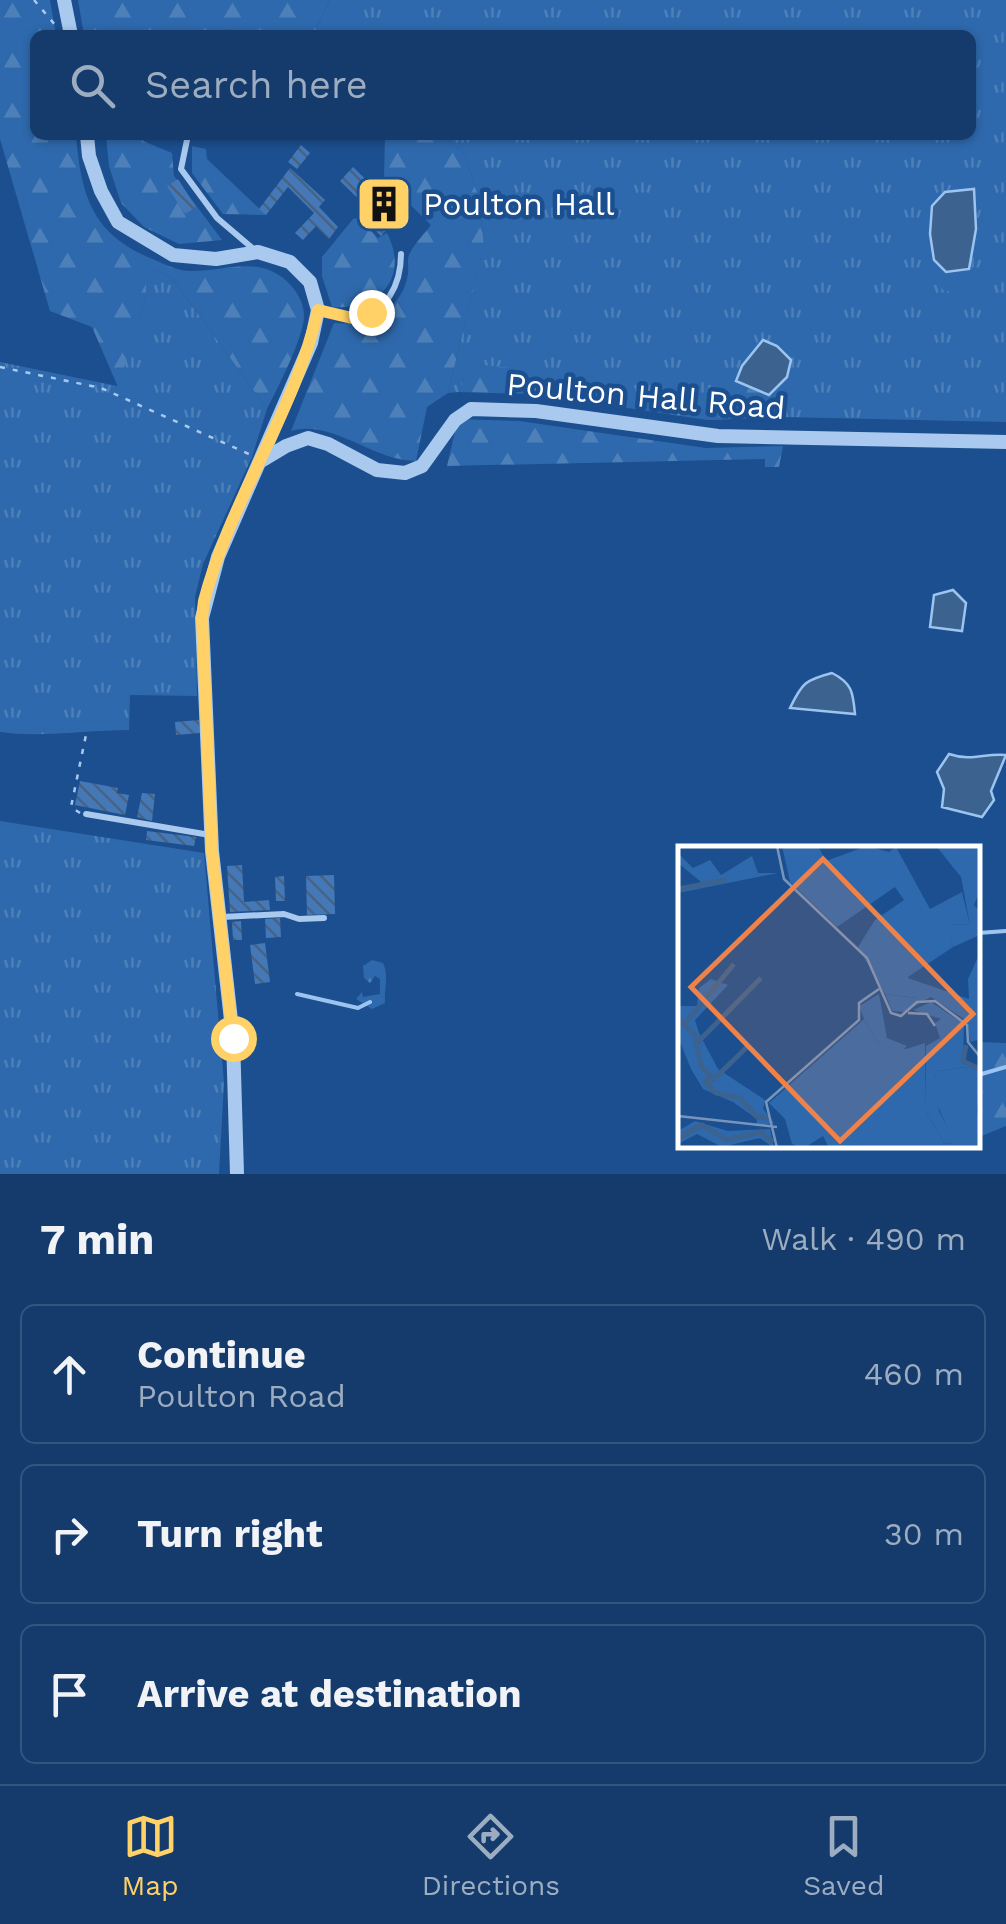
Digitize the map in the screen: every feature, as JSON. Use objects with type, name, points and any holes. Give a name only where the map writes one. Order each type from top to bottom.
[{"type":"street","points":[[64,0],[70,30]]},
{"type":"street","points":[[87,140],[100,191],[118,222],[173,255],[216,259],[258,252],[290,262],[310,282],[318,310],[311,343],[218,557],[202,618],[211,835],[233,1038],[237,1174]]},
{"type":"street","name":"Poulton Hall Road","points":[[261,460],[308,438],[377,470],[406,473],[422,466],[455,420],[470,409],[536,411],[718,436],[1006,442]]},
{"type":"lane","points":[[187,140],[182,169],[217,218],[258,252]]},
{"type":"lane","points":[[318,310],[352,318],[386,302],[401,275],[401,254]]},
{"type":"lane","points":[[86,814],[211,835]]},
{"type":"lane","points":[[220,917],[284,914],[299,919],[324,918]]},
{"type":"path","points":[[34,0],[60,30]]},
{"type":"path","points":[[0,367],[101,388],[261,460]]},
{"type":"path","points":[[86,814],[72,806],[87,730]]},
{"type":"green space","points":[[0,0],[50,0],[55,30],[30,30],[30,140],[77,140],[81,176],[93,209],[114,237],[130,248],[182,270],[260,267],[288,282],[303,309],[303,325],[267,409],[173,279],[157,270],[146,275],[146,298],[118,387],[92,327],[50,311],[0,139]]},
{"type":"green space","points":[[78,0],[330,0],[315,30],[83,30]]},
{"type":"green space","points":[[330,0],[1006,0],[1006,422],[782,417],[707,420],[588,402],[563,380],[517,375],[464,379],[459,392],[448,393],[484,244],[479,199],[465,155],[448,140],[976,140],[976,30],[315,30]]},
{"type":"green space","points":[[106,140],[143,140],[172,153],[174,176],[222,240],[179,244],[144,227],[121,203],[109,166]]},
{"type":"green space","points":[[385,140],[448,140],[465,155],[479,199],[484,245],[448,393],[427,407],[416,461],[384,455],[322,431],[291,431],[334,323],[370,319],[391,307],[404,287],[409,254],[431,225],[384,179]]},
{"type":"green space","points":[[192,146],[206,149],[207,159],[266,215],[223,214],[192,173]]},
{"type":"green space","points":[[363,217],[378,238],[387,233],[395,264],[392,277],[386,288],[364,303],[332,307],[322,276],[322,257],[353,219]]},
{"type":"green space","points":[[934,260],[946,272],[969,269],[974,272],[971,282],[956,293],[943,290],[937,281]]},
{"type":"green space","points":[[157,270],[173,279],[267,409],[252,457],[203,564],[195,597],[197,696],[130,695],[129,730],[0,732],[0,362],[117,386],[146,298],[146,274]]},
{"type":"green space","points":[[483,365],[511,368],[518,375],[548,375],[564,382],[588,402],[531,394],[459,392],[464,379]]},
{"type":"green space","points":[[787,377],[782,417],[707,420],[726,392],[750,387],[769,395]]},
{"type":"green space","points":[[458,419],[519,421],[706,448],[783,446],[779,467],[765,467],[765,459],[447,466]]},
{"type":"green space","points":[[0,821],[204,853],[224,1083],[219,1174],[0,1174]]},
{"type":"green space","points":[[372,960],[383,963],[386,977],[385,1003],[372,1009],[356,999],[362,992],[363,997],[380,994],[380,979],[375,976],[370,983],[364,978],[363,966]]},
{"type":"green space","points":[[981,1042],[1006,1043],[1006,1126],[981,1136]]},
{"type":"shaded area","points":[[974,189],[976,229],[969,269],[946,272],[934,260],[930,234],[932,206],[945,192]]},
{"type":"shaded area","points":[[763,340],[777,346],[791,360],[787,377],[769,395],[736,381],[742,366]]},
{"type":"shaded area","points":[[953,590],[966,603],[962,631],[930,627],[934,595]]},
{"type":"shaded area","points":[[832,673],[850,689],[855,714],[790,708],[805,684]]},
{"type":"shaded area","points":[[949,754],[1006,755],[991,791],[994,800],[982,817],[942,807],[944,789],[937,772]]},
{"type":"building","points":[[301,145],[310,153],[297,169],[288,162]]},
{"type":"building","name":"Poulton Hall","points":[[353,167],[387,200],[393,194],[407,208],[381,236],[369,224],[376,216],[340,181]]},
{"type":"building","points":[[290,168],[325,200],[319,207],[338,227],[329,239],[316,226],[303,240],[295,233],[314,213],[288,187],[266,215],[259,209]]},
{"type":"building","points":[[178,179],[196,207],[185,214],[167,186]]},
{"type":"building","points":[[199,720],[200,733],[176,735],[175,722]]},
{"type":"building","points":[[80,781],[118,788],[117,793],[129,795],[125,815],[75,805]]},
{"type":"building","points":[[142,793],[155,794],[152,821],[137,817]]},
{"type":"building","points":[[147,831],[196,837],[194,846],[146,840]]},
{"type":"building","points":[[242,865],[244,902],[269,900],[270,910],[230,912],[227,866]]},
{"type":"building","points":[[334,875],[335,914],[307,915],[306,876]]},
{"type":"building","points":[[284,876],[285,901],[276,901],[275,877]]},
{"type":"building","points":[[280,918],[281,937],[266,938],[265,919]]},
{"type":"building","points":[[241,921],[242,940],[233,940],[232,922]]},
{"type":"building","points":[[265,943],[270,982],[255,984],[250,945]]},
{"type":"waterway","points":[[981,933],[1006,931]]},
{"type":"waterway","points":[[297,994],[358,1008],[370,1002]]},
{"type":"waterway","points":[[981,1074],[1006,1067]]},
{"type":"place","name":"Poulton Hall","points":[[384,204]]},
{"type":"route","points":[[233,1038],[212,851],[204,601],[218,557],[311,343],[318,310],[352,318],[371,312]]}]
